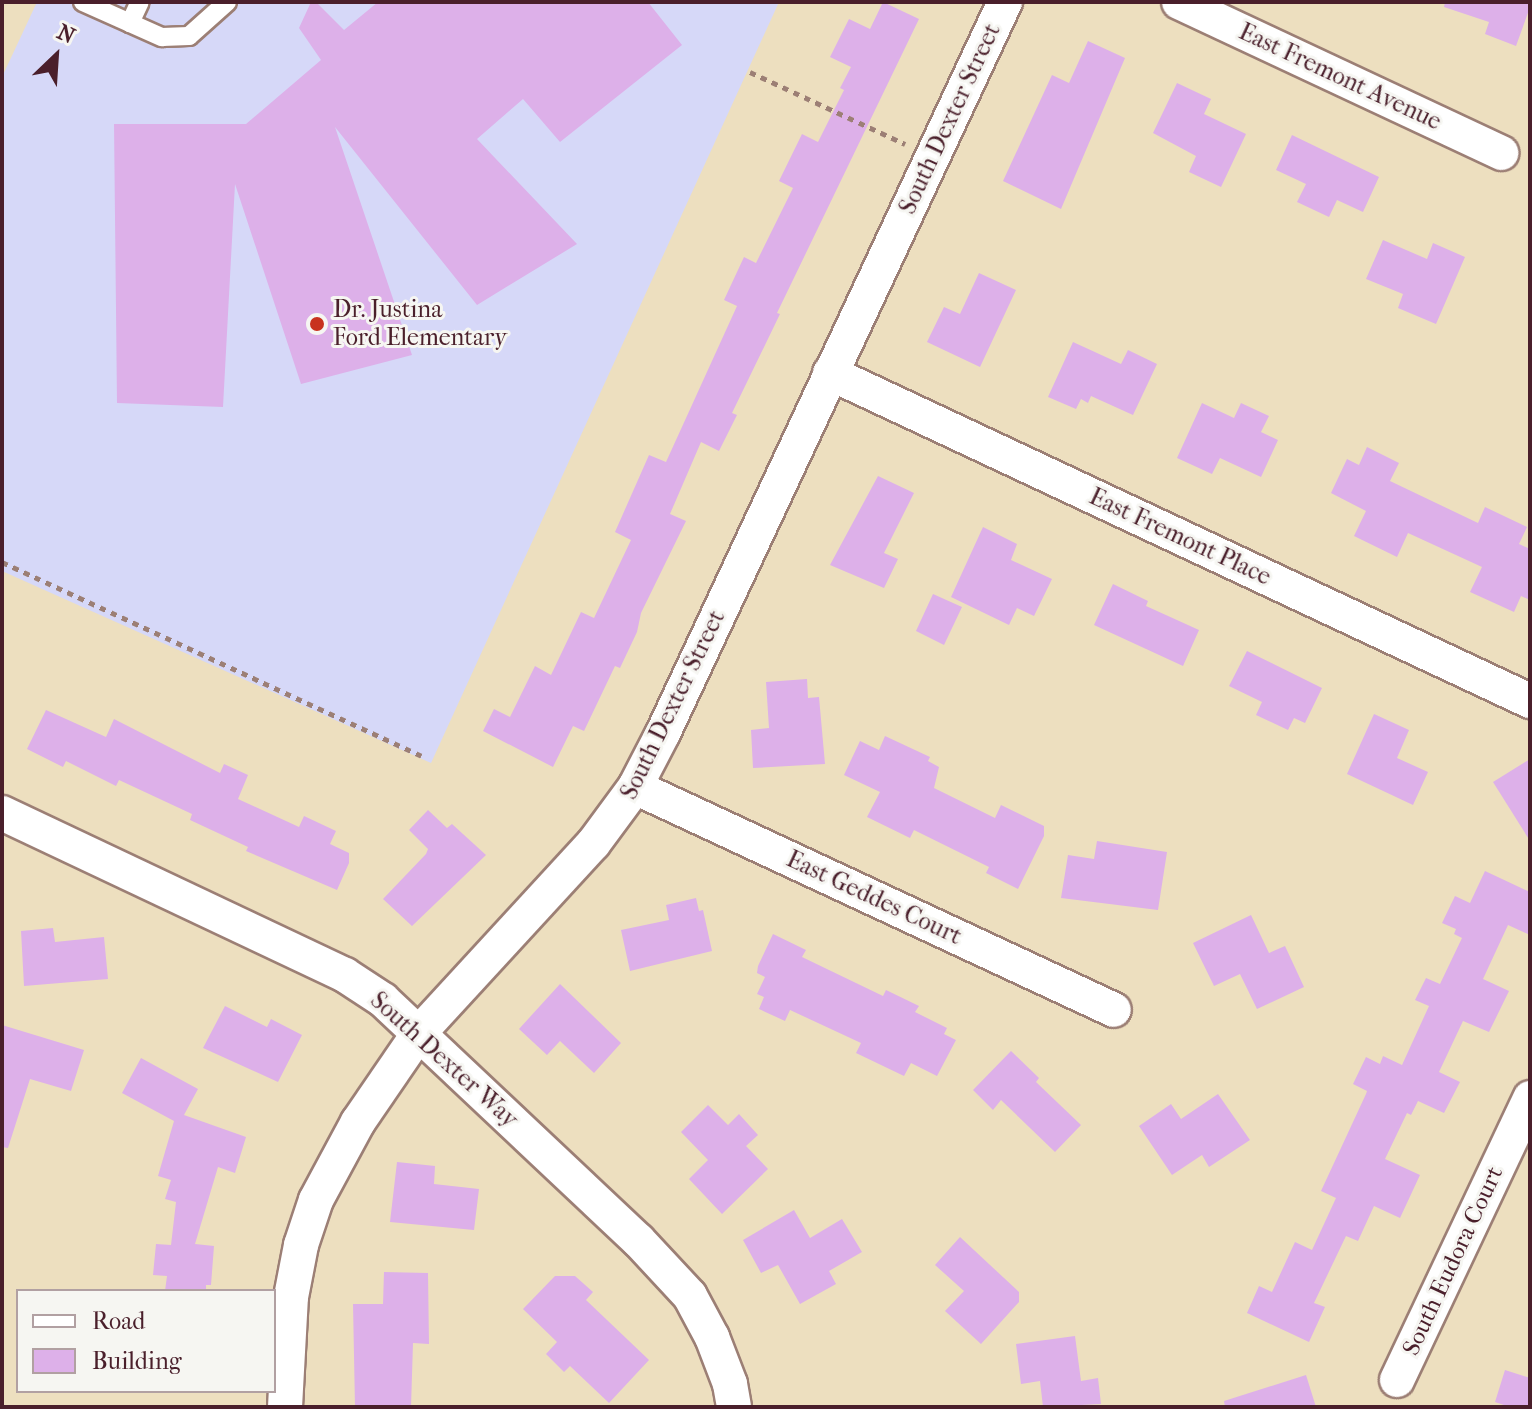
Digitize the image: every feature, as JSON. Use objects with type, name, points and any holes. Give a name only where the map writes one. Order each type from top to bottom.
[{"type":"street","name":"South Dexter Street","points":[[285,1407],[291,1297],[301,1245],[316,1200],[358,1122],[419,1033],[593,844],[635,787],[1005,2]]},
{"type":"street","name":"East Fremont Avenue","points":[[1179,2],[1501,153]]},
{"type":"street","name":"East Fremont Place","points":[[830,373],[1530,701]]},
{"type":"street","name":"East Geddes Court","points":[[635,787],[1114,1010]]},
{"type":"street","name":"South Dexter Way","points":[[2,813],[345,975],[383,1000],[638,1240],[690,1296],[712,1337],[730,1384],[734,1407]]},
{"type":"street","name":"South Eudora Court","points":[[1397,1380],[1530,1098]]},
{"type":"lane","points":[[83,2],[162,37],[189,36],[227,2]]},
{"type":"lane","points":[[130,23],[140,2]]},
{"type":"path","points":[[750,72],[933,156]]},
{"type":"path","points":[[2,562],[421,756]]},
{"type":"shaded area","name":"Dr. Justina Ford Elementary","points":[[37,2],[779,2],[431,763],[2,571],[2,77]]},
{"type":"building","points":[[311,2],[316,2],[344,30],[378,2],[648,2],[682,45],[560,142],[523,99],[477,139],[577,244],[477,305],[335,127],[412,355],[301,384],[235,184],[223,407],[117,403],[114,124],[246,124],[321,60],[299,28]]},
{"type":"building","points":[[883,2],[919,19],[777,313],[780,314],[732,413],[737,415],[719,451],[701,442],[670,514],[686,521],[641,613],[637,632],[620,668],[615,666],[584,731],[573,726],[553,767],[483,731],[494,709],[510,717],[535,666],[551,675],[581,612],[594,618],[631,540],[615,532],[649,455],[666,462],[737,306],[724,300],[744,257],[756,263],[793,188],[779,181],[802,134],[818,142],[844,90],[840,88],[851,67],[830,57],[849,19],[870,29]]},
{"type":"building","points":[[1445,2],[1530,2],[1530,7],[1516,46],[1485,34],[1489,22],[1444,7]]},
{"type":"building","points":[[1088,41],[1125,58],[1061,209],[1003,181],[1052,75],[1069,83]]},
{"type":"building","points":[[1177,83],[1211,99],[1204,114],[1246,134],[1221,187],[1189,172],[1196,156],[1153,133]]},
{"type":"building","points":[[1292,135],[1379,177],[1363,212],[1337,200],[1329,217],[1297,202],[1306,184],[1276,170]]},
{"type":"building","points":[[1383,240],[1427,259],[1433,243],[1465,257],[1436,324],[1398,308],[1403,294],[1366,279]]},
{"type":"building","points":[[979,273],[1016,290],[980,367],[927,342],[944,307],[960,314]]},
{"type":"building","points":[[1073,342],[1121,364],[1128,350],[1157,364],[1133,415],[1091,396],[1088,403],[1081,399],[1076,409],[1048,397]]},
{"type":"building","points":[[1202,403],[1234,418],[1241,403],[1269,416],[1261,432],[1278,440],[1261,477],[1220,458],[1212,474],[1177,458]]},
{"type":"building","points":[[1367,447],[1399,463],[1390,481],[1478,523],[1485,507],[1527,527],[1519,544],[1530,549],[1530,600],[1521,596],[1514,612],[1470,592],[1482,567],[1408,533],[1397,557],[1354,536],[1366,511],[1331,493],[1347,459],[1359,465]]},
{"type":"building","points":[[878,476],[914,493],[884,553],[898,559],[884,588],[830,565]]},
{"type":"building","points":[[983,527],[1017,544],[1011,560],[1052,579],[1034,616],[1017,608],[1009,625],[951,597]]},
{"type":"building","points":[[1113,584],[1148,601],[1146,606],[1199,630],[1183,666],[1094,625]]},
{"type":"building","points":[[933,594],[962,607],[944,645],[916,631]]},
{"type":"building","points":[[1247,651],[1322,688],[1305,723],[1294,718],[1288,730],[1256,715],[1262,702],[1229,686]]},
{"type":"building","points":[[807,679],[808,698],[819,697],[825,764],[753,768],[751,730],[769,728],[766,682]]},
{"type":"building","points":[[46,710],[106,737],[114,719],[220,773],[224,764],[248,775],[238,799],[299,827],[304,816],[336,831],[330,844],[349,853],[349,863],[337,890],[246,851],[248,847],[190,820],[192,814],[119,780],[116,786],[66,761],[63,767],[27,749]]},
{"type":"building","points":[[1374,714],[1409,730],[1397,758],[1428,772],[1413,805],[1347,774]]},
{"type":"building","points":[[885,736],[930,757],[928,761],[939,767],[934,788],[995,818],[1001,805],[1044,826],[1044,836],[1018,889],[986,873],[989,867],[914,830],[910,838],[867,817],[880,792],[844,775],[860,741],[879,750]]},
{"type":"building","points":[[1530,759],[1530,841],[1493,782]]},
{"type":"building","points":[[428,810],[447,828],[452,824],[486,855],[412,926],[383,899],[426,854],[428,849],[409,830]]},
{"type":"building","points":[[1097,841],[1167,852],[1158,910],[1061,898],[1068,855],[1094,859]]},
{"type":"building","points":[[1485,871],[1530,892],[1530,935],[1508,925],[1483,979],[1509,991],[1489,1032],[1463,1021],[1439,1072],[1460,1082],[1444,1113],[1418,1101],[1411,1115],[1407,1113],[1385,1159],[1420,1175],[1400,1218],[1374,1206],[1358,1241],[1346,1236],[1314,1303],[1325,1307],[1309,1342],[1247,1313],[1259,1286],[1272,1292],[1295,1242],[1312,1250],[1336,1198],[1321,1191],[1367,1091],[1353,1084],[1366,1057],[1380,1064],[1383,1056],[1402,1065],[1429,1006],[1415,1000],[1426,978],[1440,984],[1462,938],[1454,934],[1456,929],[1442,923],[1455,896],[1470,903]]},
{"type":"building","points":[[696,898],[699,911],[703,910],[712,951],[630,971],[621,930],[669,920],[666,905]]},
{"type":"building","points":[[1251,915],[1269,953],[1285,946],[1304,987],[1257,1009],[1240,974],[1214,986],[1193,943]]},
{"type":"building","points":[[53,928],[55,942],[104,937],[108,979],[24,986],[21,931]]},
{"type":"building","points":[[773,934],[806,950],[802,957],[883,996],[886,990],[919,1006],[915,1012],[947,1028],[944,1034],[956,1040],[937,1076],[911,1063],[904,1076],[856,1053],[861,1043],[790,1010],[785,1021],[759,1009],[764,997],[757,994],[765,977],[757,973],[758,966]]},
{"type":"building","points":[[560,984],[621,1043],[594,1073],[560,1041],[547,1055],[519,1029]]},
{"type":"building","points":[[225,1006],[267,1027],[271,1019],[302,1035],[278,1082],[203,1048]]},
{"type":"building","points":[[2,1025],[84,1050],[71,1091],[30,1079],[8,1148],[2,1147]]},
{"type":"building","points":[[1011,1051],[1039,1078],[1036,1082],[1081,1125],[1055,1152],[1001,1100],[993,1110],[973,1090]]},
{"type":"building","points":[[141,1058],[198,1089],[184,1115],[246,1137],[235,1173],[218,1167],[195,1244],[214,1246],[211,1285],[206,1285],[206,1289],[165,1289],[167,1276],[153,1275],[156,1244],[171,1245],[176,1202],[165,1199],[171,1180],[158,1176],[174,1121],[122,1093]]},
{"type":"building","points":[[1218,1094],[1250,1140],[1209,1167],[1202,1155],[1172,1175],[1139,1126],[1171,1104],[1181,1119]]},
{"type":"building","points":[[708,1105],[728,1125],[739,1114],[758,1135],[746,1146],[768,1169],[722,1214],[689,1179],[708,1160],[681,1132]]},
{"type":"building","points":[[397,1162],[435,1166],[434,1184],[479,1189],[474,1230],[390,1222]]},
{"type":"building","points":[[794,1210],[810,1238],[842,1219],[862,1252],[829,1271],[836,1284],[800,1304],[778,1265],[761,1273],[743,1240]]},
{"type":"building","points":[[960,1237],[1019,1292],[1019,1302],[981,1344],[945,1311],[964,1291],[935,1265]]},
{"type":"building","points":[[384,1272],[428,1273],[429,1344],[413,1343],[411,1407],[355,1407],[353,1304],[383,1304]]},
{"type":"building","points":[[555,1276],[575,1276],[593,1292],[586,1300],[649,1360],[609,1403],[570,1366],[564,1372],[546,1354],[557,1342],[523,1309]]},
{"type":"building","points":[[1075,1336],[1081,1381],[1098,1378],[1101,1404],[1043,1407],[1040,1381],[1021,1384],[1016,1344]]},
{"type":"building","points":[[1505,1370],[1530,1378],[1530,1407],[1510,1407],[1495,1402]]},
{"type":"building","points":[[1306,1375],[1316,1407],[1225,1407],[1224,1401]]},
{"type":"place","name":"Dr. Justina Ford Elementary","points":[[317,324]]}]
